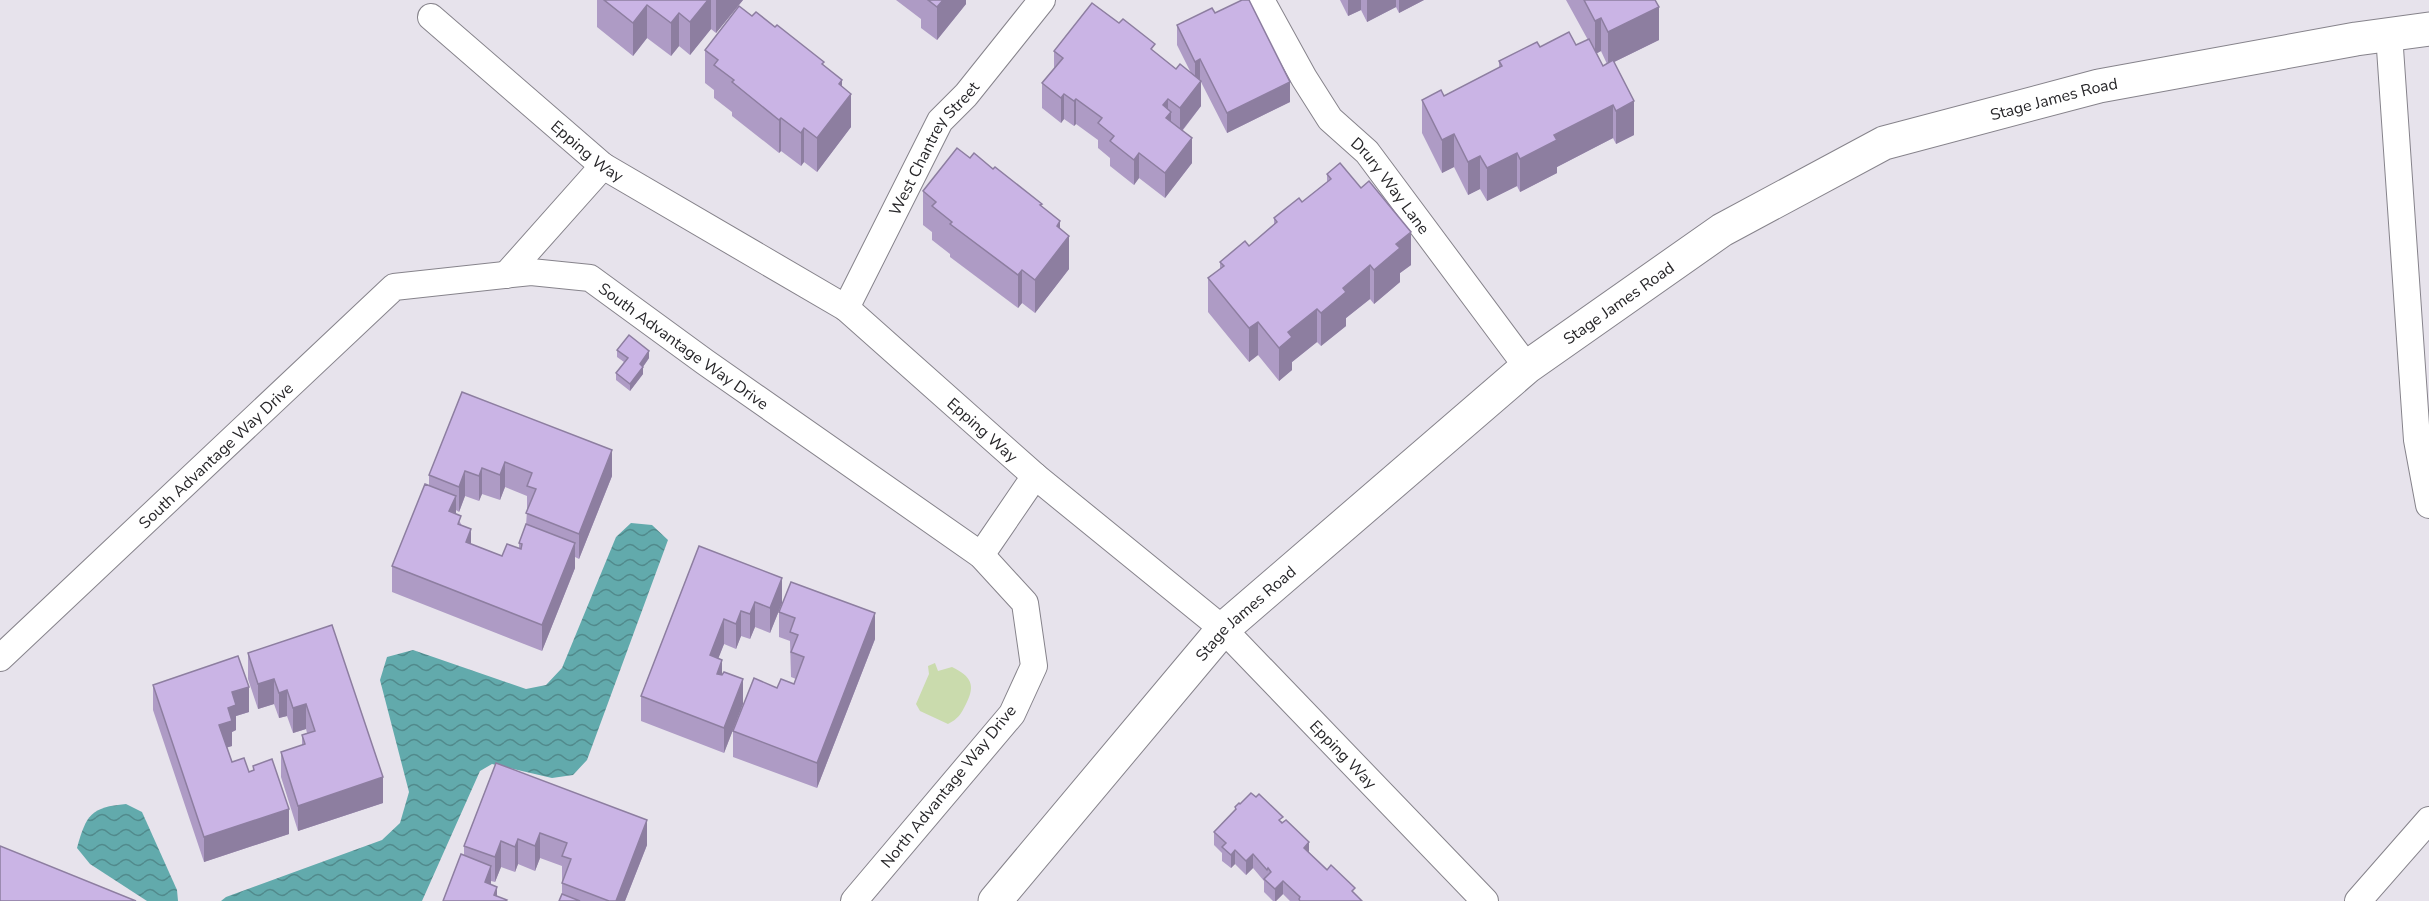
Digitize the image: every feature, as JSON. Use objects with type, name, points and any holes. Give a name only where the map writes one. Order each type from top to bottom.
[{"type":"main road","name":"Stage James Road","points":[[995,901],[1224,629],[1527,367],[1722,230],[1884,144],[2099,86],[2389,34],[2429,29]]},
{"type":"street","name":"West Chantrey Street","points":[[846,308],[940,121],[966,95],[1042,0]]},
{"type":"street","name":"Drury Way Lane","points":[[1261,0],[1329,119],[1367,152],[1527,367]]},
{"type":"street","name":"Epping Way","points":[[431,17],[603,166],[846,308],[1035,476],[1224,629],[1485,901]]},
{"type":"street","points":[[2389,34],[2417,440],[2429,505]]},
{"type":"street","points":[[506,275],[603,166]]},
{"type":"street","name":"South Advantage Way Drive","points":[[0,658],[394,287],[531,272],[590,278],[705,362],[981,555],[1025,603],[1034,666]]},
{"type":"street","points":[[981,555],[1035,476]]},
{"type":"street","name":"North Advantage Way Drive","points":[[854,901],[1012,714],[1034,666]]},
{"type":"street","points":[[2358,901],[2429,820]]},
{"type":"green space","points":[[935,663],[938,671],[952,667],[958,670],[964,674],[971,686],[969,697],[962,711],[948,724],[920,711],[916,704],[929,674],[928,666]]},
{"type":"water","points":[[631,523],[652,525],[668,540],[587,760],[573,775],[552,778],[492,764],[480,771],[422,901],[221,901],[226,897],[382,840],[400,823],[409,792],[380,680],[387,657],[413,650],[526,689],[546,685],[562,668],[616,537]]},
{"type":"water","points":[[126,804],[142,812],[177,890],[178,901],[147,901],[90,864],[77,848],[87,820],[92,815],[105,807]]},
{"type":"building","points":[[604,0],[708,0],[690,22],[679,13],[671,23],[647,5],[633,23]]},
{"type":"building","points":[[928,0],[943,0],[937,7]]},
{"type":"building","points":[[1242,0],[1249,0],[1290,82],[1227,113],[1200,59],[1195,62],[1177,25],[1212,8],[1215,13]]},
{"type":"building","points":[[1584,0],[1655,0],[1659,7],[1608,32],[1601,18],[1595,21]]},
{"type":"building","points":[[1092,3],[1119,23],[1123,19],[1155,44],[1151,49],[1176,69],[1180,64],[1201,81],[1180,108],[1168,99],[1163,105],[1171,112],[1166,118],[1192,138],[1165,173],[1139,153],[1134,160],[1110,141],[1114,136],[1098,123],[1102,118],[1076,99],[1074,101],[1064,94],[1061,98],[1042,83],[1063,58],[1054,51]]},
{"type":"building","points":[[739,6],[752,16],[756,12],[775,27],[777,25],[824,62],[822,64],[842,80],[839,84],[851,94],[817,138],[804,128],[801,133],[781,118],[779,120],[714,65],[718,60],[705,50]]},
{"type":"building","points":[[1569,32],[1576,45],[1589,39],[1603,66],[1613,60],[1634,101],[1616,111],[1613,105],[1554,135],[1557,140],[1520,159],[1517,153],[1487,168],[1480,156],[1468,162],[1454,134],[1442,140],[1422,100],[1441,90],[1444,96],[1502,66],[1499,61],[1537,42],[1540,47]]},
{"type":"building","points":[[957,148],[970,158],[974,153],[993,169],[995,167],[1042,204],[1040,205],[1060,221],[1057,226],[1069,236],[1035,280],[1022,270],[1018,275],[950,224],[952,222],[932,206],[936,202],[923,191]]},
{"type":"building","points":[[1340,163],[1361,188],[1369,181],[1411,232],[1396,244],[1400,248],[1374,270],[1370,265],[1343,288],[1346,292],[1321,313],[1317,309],[1288,332],[1292,337],[1279,348],[1258,322],[1249,328],[1208,278],[1224,266],[1220,262],[1245,241],[1249,246],[1277,222],[1274,218],[1299,198],[1302,202],[1331,179],[1327,174]]},
{"type":"building","points":[[629,335],[649,351],[640,364],[643,367],[630,384],[616,373],[628,358],[617,350]]},
{"type":"building","points":[[462,392],[612,450],[579,534],[526,513],[536,489],[527,486],[532,473],[505,462],[500,475],[482,468],[479,476],[465,471],[459,487],[429,475]]},
{"type":"building","points":[[425,484],[456,496],[449,511],[461,516],[458,524],[471,529],[466,542],[502,556],[507,544],[521,549],[522,544],[519,543],[526,524],[575,543],[542,625],[392,566]]},
{"type":"building","points":[[699,546],[782,578],[770,608],[755,602],[750,614],[741,611],[736,624],[724,619],[710,655],[722,660],[717,674],[722,675],[724,672],[743,679],[724,728],[641,696]]},
{"type":"building","points":[[791,582],[875,613],[817,763],[733,731],[754,678],[777,688],[781,679],[794,684],[804,657],[791,652],[798,635],[790,632],[795,618],[779,612]]},
{"type":"building","points":[[332,625],[383,777],[298,806],[281,752],[305,744],[302,735],[315,731],[306,704],[293,708],[287,690],[279,693],[274,679],[258,684],[248,653]]},
{"type":"building","points":[[238,656],[249,687],[232,692],[236,705],[228,708],[232,721],[219,725],[232,762],[244,758],[249,772],[254,770],[253,766],[272,759],[289,809],[204,837],[153,685]]},
{"type":"building","points":[[496,763],[647,820],[616,901],[609,901],[562,883],[571,859],[562,856],[567,843],[540,833],[535,846],[518,839],[515,847],[501,841],[495,857],[464,846]]},
{"type":"building","points":[[1251,793],[1256,797],[1259,794],[1283,817],[1279,820],[1282,823],[1286,820],[1309,842],[1304,848],[1327,870],[1331,865],[1355,888],[1352,891],[1362,901],[1300,901],[1300,897],[1283,881],[1275,889],[1264,879],[1271,872],[1253,854],[1246,861],[1235,850],[1231,855],[1222,847],[1226,843],[1214,832],[1236,809],[1235,807]]},
{"type":"building","points":[[0,846],[136,901],[0,901]]},
{"type":"building","points":[[461,854],[491,866],[485,882],[497,887],[494,895],[506,901],[443,901]]},
{"type":"building","points":[[562,894],[580,901],[559,901]]}]
